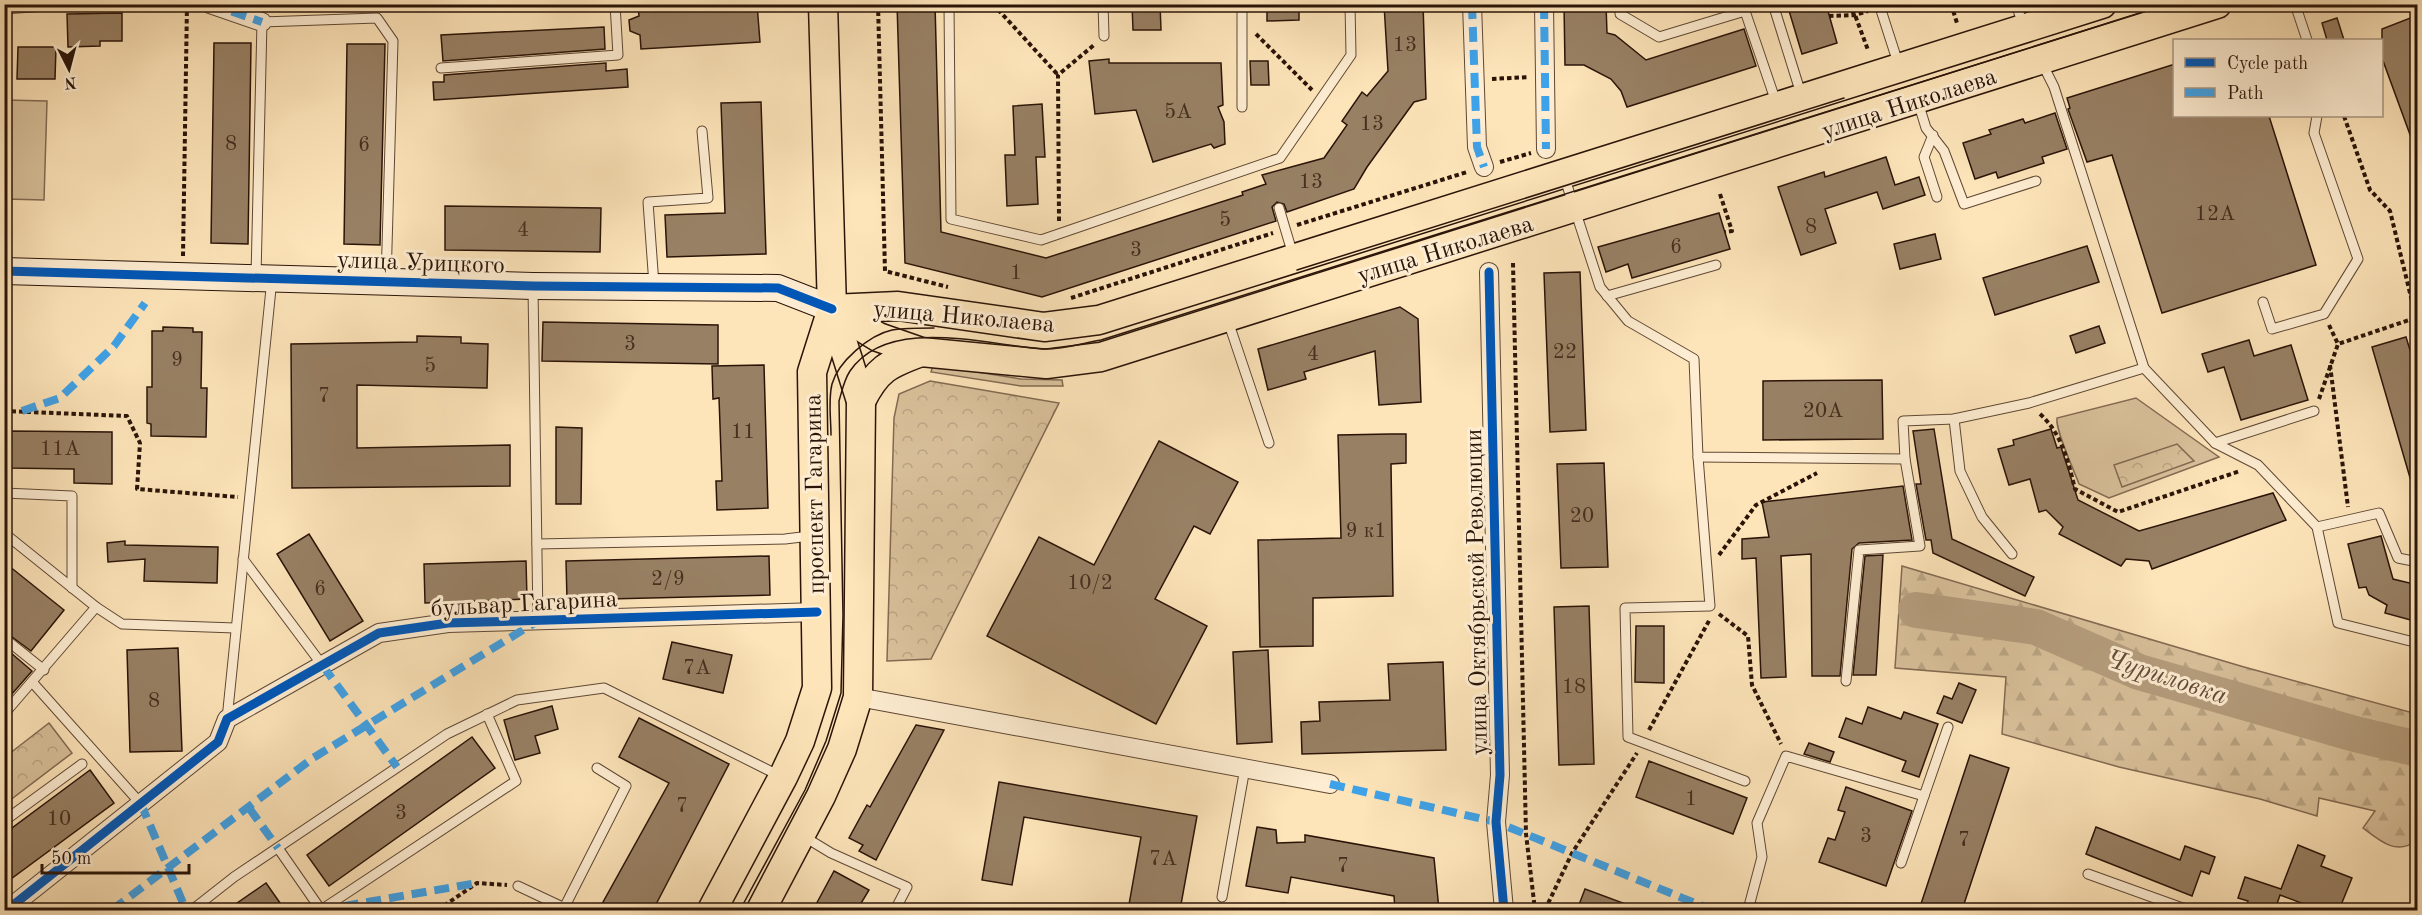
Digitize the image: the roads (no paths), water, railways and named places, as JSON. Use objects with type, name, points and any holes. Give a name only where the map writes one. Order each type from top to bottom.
[{"type":"main road","name":"проспект Гагарина","points":[[761,910],[801,835],[842,749],[858,697],[861,401],[832,309],[824,4]]},
{"type":"main road","name":"улица Николаева","points":[[832,309],[898,306],[1044,327],[1099,320],[1899,68],[2020,17],[2102,4]]},
{"type":"main road","name":"улица Николаева","points":[[832,309],[878,337],[921,352],[1046,364],[1101,357],[1575,209],[2217,4]]},
{"type":"main road","name":"проспект Гагарина","points":[[712,910],[783,777],[800,741],[817,688],[812,372],[832,309]]},
{"type":"main road","points":[[861,401],[872,379],[894,362],[921,352]]},
{"type":"street","points":[[210,4],[262,21]]},
{"type":"street","points":[[1472,4],[1476,147],[1484,167]]},
{"type":"street","points":[[1544,4],[1546,149]]},
{"type":"street","points":[[2020,17],[2041,61]]},
{"type":"street","name":"улица Урицкого","points":[[4,271],[386,280],[533,286],[778,288],[832,309]]},
{"type":"street","name":"улица Октябрьской Революции","points":[[1489,272],[1500,763],[1496,822],[1504,910]]},
{"type":"street","name":"бульвар Гагарина","points":[[227,719],[379,633],[448,623],[817,612]]},
{"type":"street","points":[[858,697],[1330,784]]},
{"type":"street","points":[[7,910],[218,742],[227,719]]},
{"type":"lane","points":[[4,9],[72,4]]},
{"type":"lane","points":[[441,68],[618,56],[615,4]]},
{"type":"lane","points":[[949,4],[951,219],[1041,240],[1268,169],[1280,158],[1351,55],[1350,4]]},
{"type":"lane","points":[[1103,4],[1104,36]]},
{"type":"lane","points":[[1242,4],[1242,107]]},
{"type":"lane","points":[[1620,4],[1620,14],[1659,37],[1745,11],[1790,103]]},
{"type":"lane","points":[[1773,4],[1790,103]]},
{"type":"lane","points":[[2295,4],[2307,39]]},
{"type":"lane","points":[[1885,6],[1899,68]]},
{"type":"lane","points":[[227,719],[249,498],[264,277],[262,21],[377,18],[393,40],[386,280]]},
{"type":"lane","points":[[2041,61],[2054,87],[2144,368],[2215,443],[2258,465],[2318,527],[2338,623],[2418,643]]},
{"type":"lane","points":[[1917,100],[1926,128],[1944,151],[1964,204],[2036,181]]},
{"type":"lane","points":[[2263,302],[2272,329],[2324,314],[2358,260],[2314,133],[2317,117]]},
{"type":"lane","points":[[655,287],[648,202],[708,198],[702,131]]},
{"type":"lane","points":[[1933,135],[1924,157],[1937,197]]},
{"type":"lane","points":[[1564,174],[1600,287],[1628,321],[1694,359],[1698,457],[1710,606],[1625,608],[1628,737],[1745,781]]},
{"type":"lane","points":[[1279,208],[1294,258]]},
{"type":"lane","points":[[1607,296],[1716,265]]},
{"type":"lane","points":[[533,286],[538,621]]},
{"type":"lane","points":[[1227,319],[1269,443]]},
{"type":"lane","points":[[1846,681],[1859,550],[1920,546],[1905,459],[1903,421],[1954,420],[2029,403],[2144,368]]},
{"type":"lane","points":[[2215,443],[2314,411]]},
{"type":"lane","points":[[1954,420],[1960,471],[1982,517],[2012,554]]},
{"type":"lane","points":[[1698,457],[1905,459]]},
{"type":"lane","points":[[4,493],[72,496],[72,588]]},
{"type":"lane","points":[[2318,527],[2379,513],[2398,558],[2418,562]]},
{"type":"lane","points":[[4,533],[96,607],[122,624],[235,628]]},
{"type":"lane","points":[[537,544],[785,539],[815,535]]},
{"type":"lane","points":[[243,559],[323,666]]},
{"type":"lane","points":[[4,714],[96,607]]},
{"type":"lane","points":[[4,638],[44,670]]},
{"type":"lane","points":[[33,683],[141,804]]},
{"type":"lane","points":[[192,910],[278,848],[447,734],[517,700],[604,688],[783,777]]},
{"type":"lane","points":[[278,848],[321,910],[516,781],[487,714]]},
{"type":"lane","points":[[1901,863],[1948,727]]},
{"type":"lane","points":[[1748,910],[1762,856],[1757,823],[1786,756],[1924,796]]},
{"type":"lane","points":[[4,821],[82,764]]},
{"type":"lane","points":[[518,886],[565,910],[626,786],[597,768]]},
{"type":"lane","points":[[1222,897],[1245,768]]},
{"type":"lane","points":[[801,835],[831,853],[907,886],[895,910]]},
{"type":"lane","points":[[2088,874],[2188,910]]},
{"type":"lane","points":[[1281,910],[1282,908],[1315,910]]},
{"type":"waterway","name":"Чуриловка","points":[[1916,610],[2036,627],[2139,672],[2355,734],[2418,749]]},
{"type":"tram line","points":[[740,910],[805,790],[826,741],[841,693],[843,615],[839,401],[848,374],[867,354],[888,343],[913,338],[967,339],[1042,349],[1101,340],[2169,4]]},
{"type":"tram line","points":[[1297,270],[1844,98]]},
{"type":"tram line","points":[[831,435],[832,384],[848,359],[864,343],[883,333],[902,329],[934,328]]}]
